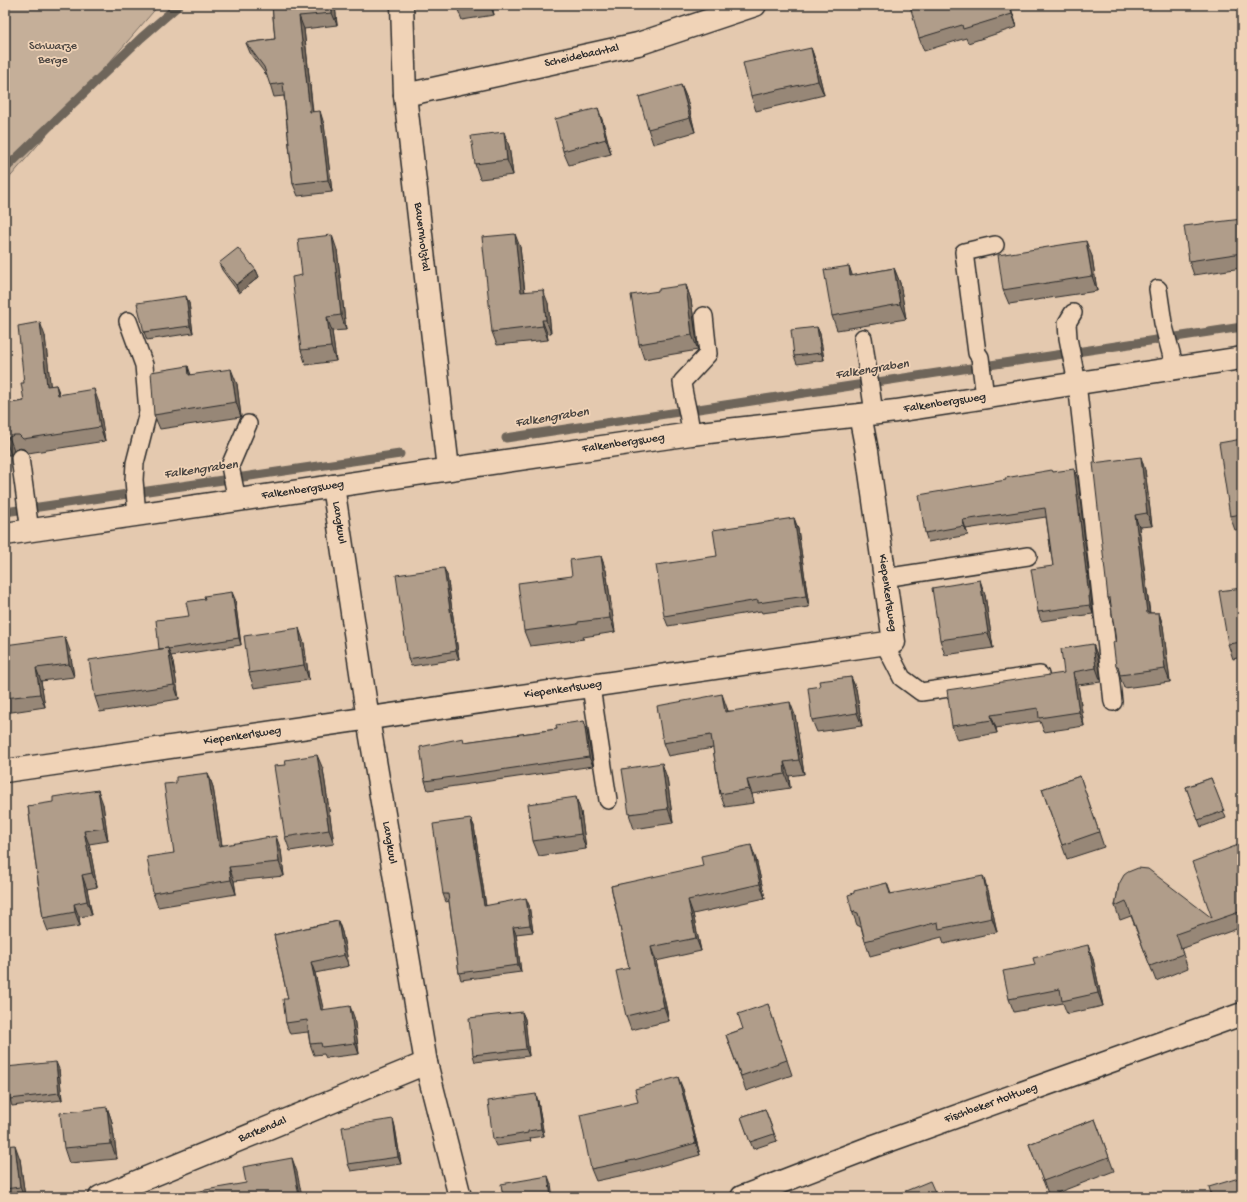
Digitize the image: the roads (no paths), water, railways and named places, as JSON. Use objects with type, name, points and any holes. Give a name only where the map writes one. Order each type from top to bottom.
[{"type":"street","name":"Bauernholztal","points":[[402,5],[401,27],[405,95],[448,469]]},
{"type":"street","name":"Scheidebachtal","points":[[405,95],[638,44],[755,5]]},
{"type":"street","name":"Falkenbergsweg","points":[[5,534],[28,516],[234,486],[333,486],[448,469],[689,417],[869,407],[985,397],[1242,358]]},
{"type":"street","name":"Kiepenkerlsweg","points":[[5,771],[368,720],[894,642],[866,451],[869,407]]},
{"type":"street","name":"Langkuul","points":[[333,486],[368,720],[426,1063],[460,1197]]},
{"type":"street","name":"Fischbeker Holtweg","points":[[742,1197],[767,1193],[874,1146],[1242,1014]]},
{"type":"street","name":"Barkendal","points":[[100,1197],[426,1063]]},
{"type":"lane","points":[[985,397],[982,366],[977,352],[964,252],[995,245]]},
{"type":"lane","points":[[1158,289],[1165,329],[1175,368]]},
{"type":"lane","points":[[1073,313],[1067,323],[1077,383],[1113,702]]},
{"type":"lane","points":[[689,417],[682,382],[708,354],[704,316]]},
{"type":"lane","points":[[128,321],[144,365],[148,412],[135,463],[136,501]]},
{"type":"lane","points":[[864,338],[870,374],[869,407]]},
{"type":"lane","points":[[234,486],[230,466],[248,424]]},
{"type":"lane","points":[[20,458],[28,516]]},
{"type":"lane","points":[[884,578],[1028,556]]},
{"type":"lane","points":[[884,643],[902,678],[921,692],[1040,675]]},
{"type":"lane","points":[[591,687],[608,800]]},
{"type":"waterway","points":[[5,169],[141,38],[179,5]]},
{"type":"waterway","name":"Falkengraben","points":[[506,438],[1242,327]]},
{"type":"waterway","name":"Falkengraben","points":[[5,512],[400,454]]},
{"type":"park label","name":"Schwarze Berge","points":[[53,54]]}]
